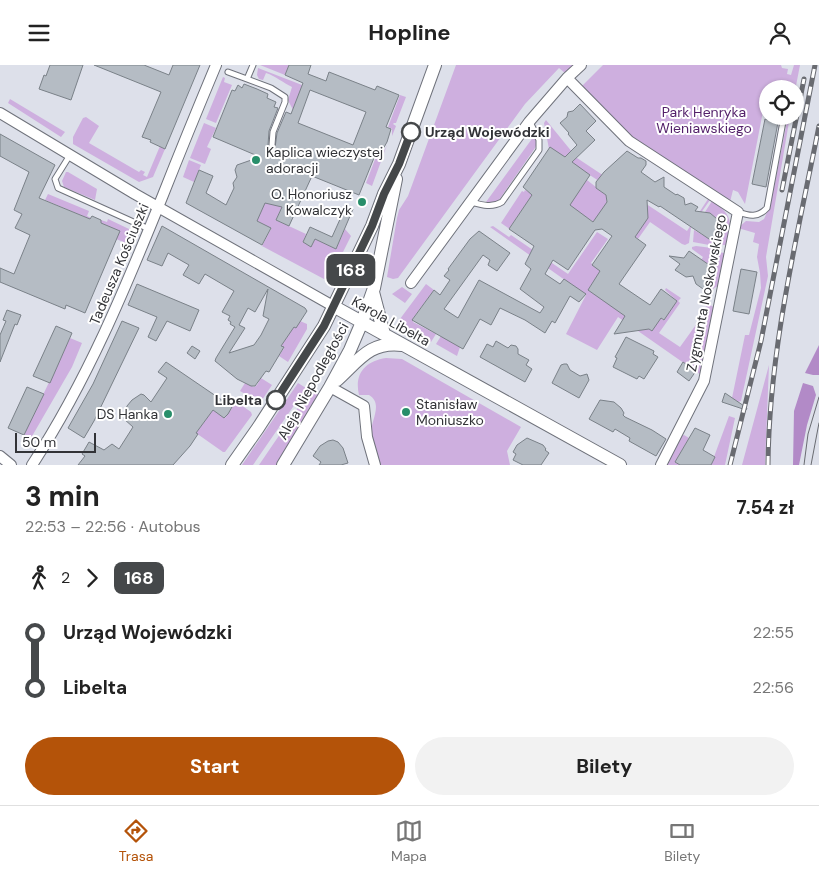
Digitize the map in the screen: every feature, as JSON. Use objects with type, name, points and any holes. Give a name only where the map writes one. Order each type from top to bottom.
[{"type":"street","name":"Tadeusza Kościuszki","points":[[32,465],[86,374],[112,317],[216,65]]},
{"type":"street","name":"Aleja Niepodległości","points":[[232,465],[321,331],[372,226],[384,194],[399,164],[436,65]]},
{"type":"street","points":[[410,283],[529,122],[567,78],[582,65]]},
{"type":"street","name":"Zygmunta Noskowskiego","points":[[567,78],[629,141],[738,212],[704,381],[661,465]]},
{"type":"street","name":"Karola Libelta","points":[[0,113],[158,207],[402,345],[620,465]]},
{"type":"street","name":"Aleja Niepodległości","points":[[283,465],[330,387],[350,350],[362,322],[372,292],[399,164]]},
{"type":"street","points":[[372,292],[384,334]]},
{"type":"street","points":[[375,465],[367,437],[364,407],[330,387],[369,351],[379,346],[390,344],[402,345]]},
{"type":"street","points":[[0,456],[11,465]]},
{"type":"lane","points":[[247,79],[253,65]]},
{"type":"lane","points":[[228,72],[271,88],[285,97],[285,102],[273,132],[272,145]]},
{"type":"lane","points":[[471,202],[484,206],[496,206],[502,202],[539,150],[539,140],[529,122]]},
{"type":"lane","points":[[738,212],[754,216],[762,214],[766,208],[782,125]]},
{"type":"lane","points":[[70,155],[55,179],[58,188],[149,229]]},
{"type":"green space","points":[[260,65],[289,65],[285,75]]},
{"type":"green space","points":[[456,65],[573,65],[565,73],[559,68],[525,104],[398,278],[393,279],[387,277],[399,210],[408,196]]},
{"type":"green space","name":"Park Henryka Wieniawskiego","points":[[603,65],[781,65],[782,68],[788,69],[787,74],[791,75],[794,65],[800,65],[797,80],[759,80],[760,125],[745,204],[738,192],[733,190],[730,202],[632,139],[581,87]]},
{"type":"green space","points":[[258,68],[302,85],[299,103],[296,102],[293,110],[288,100],[292,87],[266,73],[263,80],[259,79],[257,75]]},
{"type":"green space","points":[[223,77],[225,78],[224,82],[232,85],[216,123],[206,119]]},
{"type":"green space","points":[[400,95],[406,97],[396,123],[393,124],[396,126],[392,136],[392,129],[388,127]]},
{"type":"green space","points":[[10,99],[65,132],[61,137],[8,103]]},
{"type":"green space","points":[[86,117],[99,126],[89,143],[139,172],[141,170],[145,172],[143,175],[147,177],[160,146],[165,149],[153,177],[139,182],[73,144],[73,137],[83,118]]},
{"type":"green space","points":[[546,120],[577,158],[687,231],[708,199],[710,200],[691,227],[689,243],[682,244],[650,222],[638,239],[634,236],[599,181],[549,149],[544,123]]},
{"type":"green space","points":[[204,123],[216,128],[207,147],[211,149],[205,164],[190,158]]},
{"type":"green space","points":[[786,125],[788,125],[766,257],[768,276],[741,401],[738,402],[732,398],[745,335],[749,335],[761,288],[757,257],[759,244],[753,242],[755,233],[738,228],[746,221],[759,222],[764,219],[770,208]]},
{"type":"green space","points":[[534,136],[537,143],[535,148],[499,200],[495,203],[486,202]]},
{"type":"green space","points":[[387,145],[372,186],[366,183],[379,149],[384,151]]},
{"type":"green space","points":[[189,160],[201,165],[194,182],[183,177]]},
{"type":"green space","points":[[66,172],[97,189],[95,200],[64,187],[62,181]]},
{"type":"green space","points":[[587,180],[606,195],[607,203],[594,222],[569,206]]},
{"type":"green space","points":[[525,190],[533,194],[510,227],[511,230],[501,223],[522,191],[524,192]]},
{"type":"green space","points":[[48,194],[89,211],[87,216],[91,218],[45,200]]},
{"type":"green space","points":[[259,201],[282,206],[276,220],[306,234],[303,242],[311,246],[315,239],[336,249],[345,229],[351,236],[330,278],[324,279],[262,246],[271,229],[251,217]]},
{"type":"green space","points":[[712,201],[725,211],[730,221],[727,249],[725,245],[720,247],[693,242],[694,230],[713,241],[717,235],[722,236],[725,230],[723,223],[705,212]]},
{"type":"green space","points":[[108,219],[129,229],[130,233],[126,243],[116,239],[101,223],[101,220],[107,222]]},
{"type":"green space","points":[[493,226],[509,237],[511,235],[568,274],[597,232],[608,239],[591,263],[601,271],[589,290],[663,320],[677,301],[665,290],[666,288],[681,298],[678,301],[680,303],[659,333],[680,347],[708,308],[699,301],[701,299],[715,308],[701,375],[618,317],[597,350],[566,334],[586,295],[490,227]]},
{"type":"green space","points":[[692,247],[720,249],[719,252],[724,253],[726,251],[720,285],[711,292],[707,290],[714,278],[701,260],[703,257],[692,249]]},
{"type":"green space","points":[[371,254],[374,254],[367,285],[358,280]]},
{"type":"green space","points":[[426,284],[434,290],[413,318],[413,322],[436,334],[431,342],[397,323]]},
{"type":"green space","points":[[402,287],[412,294],[405,303],[392,294]]},
{"type":"green space","points":[[300,321],[307,324],[307,329],[288,362],[279,356],[284,348],[281,346]]},
{"type":"green space","points":[[441,336],[460,347],[457,356],[436,344]]},
{"type":"green space","points":[[70,338],[82,343],[72,367],[31,438],[24,435]]},
{"type":"green space","points":[[386,358],[402,359],[521,427],[507,451],[510,465],[380,465],[371,435],[376,403],[369,395],[359,395],[358,381],[367,365]]},
{"type":"green space","points":[[769,365],[765,465],[742,465]]},
{"type":"green space","points":[[261,378],[272,385],[260,403],[240,391],[245,383],[254,387]]},
{"type":"green space","points":[[298,383],[306,388],[253,465],[242,465]]},
{"type":"green space","points":[[310,390],[319,395],[289,446],[276,465],[259,465]]},
{"type":"green space","points":[[234,400],[251,412],[252,415],[225,452],[223,452],[196,433],[213,410],[225,418],[232,408],[230,406]]},
{"type":"green space","points":[[729,416],[735,418],[725,465],[711,465]]},
{"type":"green space","points":[[684,435],[689,438],[675,462],[680,465],[665,465],[681,436]]},
{"type":"shaded area","points":[[819,345],[819,375],[805,373]]},
{"type":"shaded area","points":[[803,383],[813,386],[816,395],[807,425],[799,465],[793,465],[794,411]]},
{"type":"building","points":[[50,65],[83,65],[71,100],[39,89]]},
{"type":"building","points":[[94,65],[144,65],[169,75],[173,65],[200,65],[165,149],[150,142],[151,140],[142,137],[161,92]]},
{"type":"building","points":[[289,65],[311,65],[308,74],[326,81],[329,72],[375,90],[377,86],[399,95],[386,127],[391,129],[387,142],[383,149],[378,148],[359,195],[312,176],[289,226],[276,220],[282,207],[265,203],[257,221],[271,228],[262,245],[186,203],[199,170],[213,176],[206,193],[226,205],[234,188],[233,183],[237,177],[235,170],[237,165],[260,157],[213,137],[232,90],[235,91],[238,85],[242,88],[244,84],[257,89],[268,94],[267,98],[276,102],[274,107],[278,108],[269,131],[268,145],[270,149],[275,148],[277,133],[286,112],[291,114],[303,83],[285,75]],"holes":[[[310,90],[366,112],[353,145],[298,123]]]},
{"type":"building","points":[[580,104],[596,121],[586,131],[595,140],[572,162],[590,175],[570,205],[593,222],[607,202],[606,195],[596,188],[596,182],[627,151],[646,161],[646,165],[641,172],[655,182],[664,177],[664,187],[684,198],[685,205],[691,203],[698,207],[695,211],[710,213],[723,224],[726,230],[722,236],[712,241],[660,206],[647,200],[648,218],[635,237],[646,245],[619,284],[650,305],[661,289],[677,301],[664,320],[661,318],[652,331],[649,329],[614,334],[625,316],[588,290],[600,271],[592,265],[612,236],[602,229],[595,230],[568,270],[553,260],[545,274],[560,284],[564,279],[586,294],[579,302],[570,296],[555,323],[552,321],[545,333],[525,320],[500,308],[491,325],[480,319],[463,349],[412,320],[434,290],[440,295],[450,280],[444,276],[448,269],[470,239],[479,231],[510,253],[497,271],[488,265],[490,260],[483,255],[444,309],[458,318],[479,280],[540,313],[544,307],[520,289],[531,269],[525,264],[534,246],[509,229],[532,195],[523,187],[550,147],[565,157],[577,145],[560,123],[567,117],[568,112],[573,111]]},
{"type":"building","points":[[764,125],[777,125],[766,187],[752,184]]},
{"type":"building","points":[[0,134],[55,165],[39,198],[90,219],[92,216],[101,220],[101,223],[120,231],[85,313],[66,305],[65,309],[0,282],[0,268],[14,274],[30,235],[15,228],[22,214],[14,210],[29,172],[0,156]]},
{"type":"building","points":[[346,206],[353,209],[336,249],[315,239],[311,247],[303,242],[310,227],[332,237]]},
{"type":"building","points":[[162,226],[305,308],[307,311],[281,346],[284,347],[269,372],[266,371],[255,386],[251,386],[237,379],[215,361],[235,327],[228,320],[230,316],[222,312],[234,291],[205,274],[199,284],[183,275],[189,265],[168,253],[162,266],[147,260]],"holes":[[[268,289],[263,316],[269,319],[254,345],[229,353],[245,328],[239,325],[248,308],[255,312]]]},
{"type":"building","points":[[689,251],[715,269],[713,273],[714,280],[706,291],[696,284],[693,276],[686,277],[675,270],[680,264],[669,256],[684,258]]},
{"type":"building","points":[[741,269],[757,272],[749,314],[733,311]]},
{"type":"building","points":[[137,284],[199,310],[190,331],[167,321],[156,341],[148,337],[157,317],[128,305]]},
{"type":"building","points":[[7,310],[21,315],[17,325],[15,324],[0,362],[0,335],[6,321],[3,320]]},
{"type":"building","points":[[122,321],[139,328],[84,438],[68,428],[93,384]]},
{"type":"building","points":[[56,326],[72,333],[50,383],[33,376]]},
{"type":"building","points":[[626,337],[654,351],[653,354],[658,357],[644,379],[639,376],[637,379],[613,367],[617,358],[615,357]]},
{"type":"building","points":[[496,341],[508,348],[511,345],[516,346],[518,354],[529,360],[526,365],[532,369],[525,382],[480,357],[487,344],[493,347]]},
{"type":"building","points":[[192,346],[200,351],[195,359],[187,353]]},
{"type":"building","name":"DS Hanka","points":[[166,362],[232,407],[228,414],[224,418],[213,410],[196,433],[198,434],[190,446],[173,465],[78,465],[85,456],[82,454],[89,442],[104,450],[112,444],[119,449],[133,427],[124,419],[127,406],[141,394],[151,402],[167,378],[158,372]]},
{"type":"building","points":[[683,362],[696,371],[689,381],[677,372]]},
{"type":"building","points":[[567,364],[570,370],[580,376],[587,374],[589,380],[579,398],[552,383],[561,365]]},
{"type":"building","points":[[27,387],[44,394],[24,435],[8,428]]},
{"type":"building","points":[[725,393],[747,408],[746,410],[722,402]]},
{"type":"building","points":[[600,400],[614,402],[621,408],[625,417],[666,439],[656,456],[629,441],[630,438],[615,429],[613,432],[589,419]]},
{"type":"building","points":[[695,428],[710,435],[703,450],[715,457],[711,465],[680,465],[675,462]]},
{"type":"building","points":[[527,438],[543,445],[549,453],[541,465],[523,465],[513,460],[516,454],[513,452],[517,445]]},
{"type":"building","points":[[333,440],[338,442],[343,448],[348,463],[341,465],[319,465],[321,462],[313,456],[320,446]]},
{"type":"tram line","points":[[804,465],[808,434],[819,397]]},
{"type":"tram line","points":[[811,465],[819,423]]},
{"type":"railway","points":[[730,465],[761,341],[815,65]]},
{"type":"railway","points":[[782,190],[804,79]]},
{"type":"railway","points":[[768,465],[773,380],[779,337],[793,252],[819,126]]},
{"type":"bus line","name":"168","points":[[276,400],[324,326],[372,226],[411,132]]},
{"type":"place","name":"Urząd Wojewódzki","points":[[411,132]]},
{"type":"place","name":"Kaplica wieczystej adoracji","points":[[256,160]]},
{"type":"place","name":"O. Honoriusz Kowalczyk","points":[[362,202]]},
{"type":"place","name":"Libelta","points":[[276,400]]},
{"type":"place","name":"Stanisław Moniuszko","points":[[406,412]]},
{"type":"place","name":"DS Hanka","points":[[168,414]]}]
